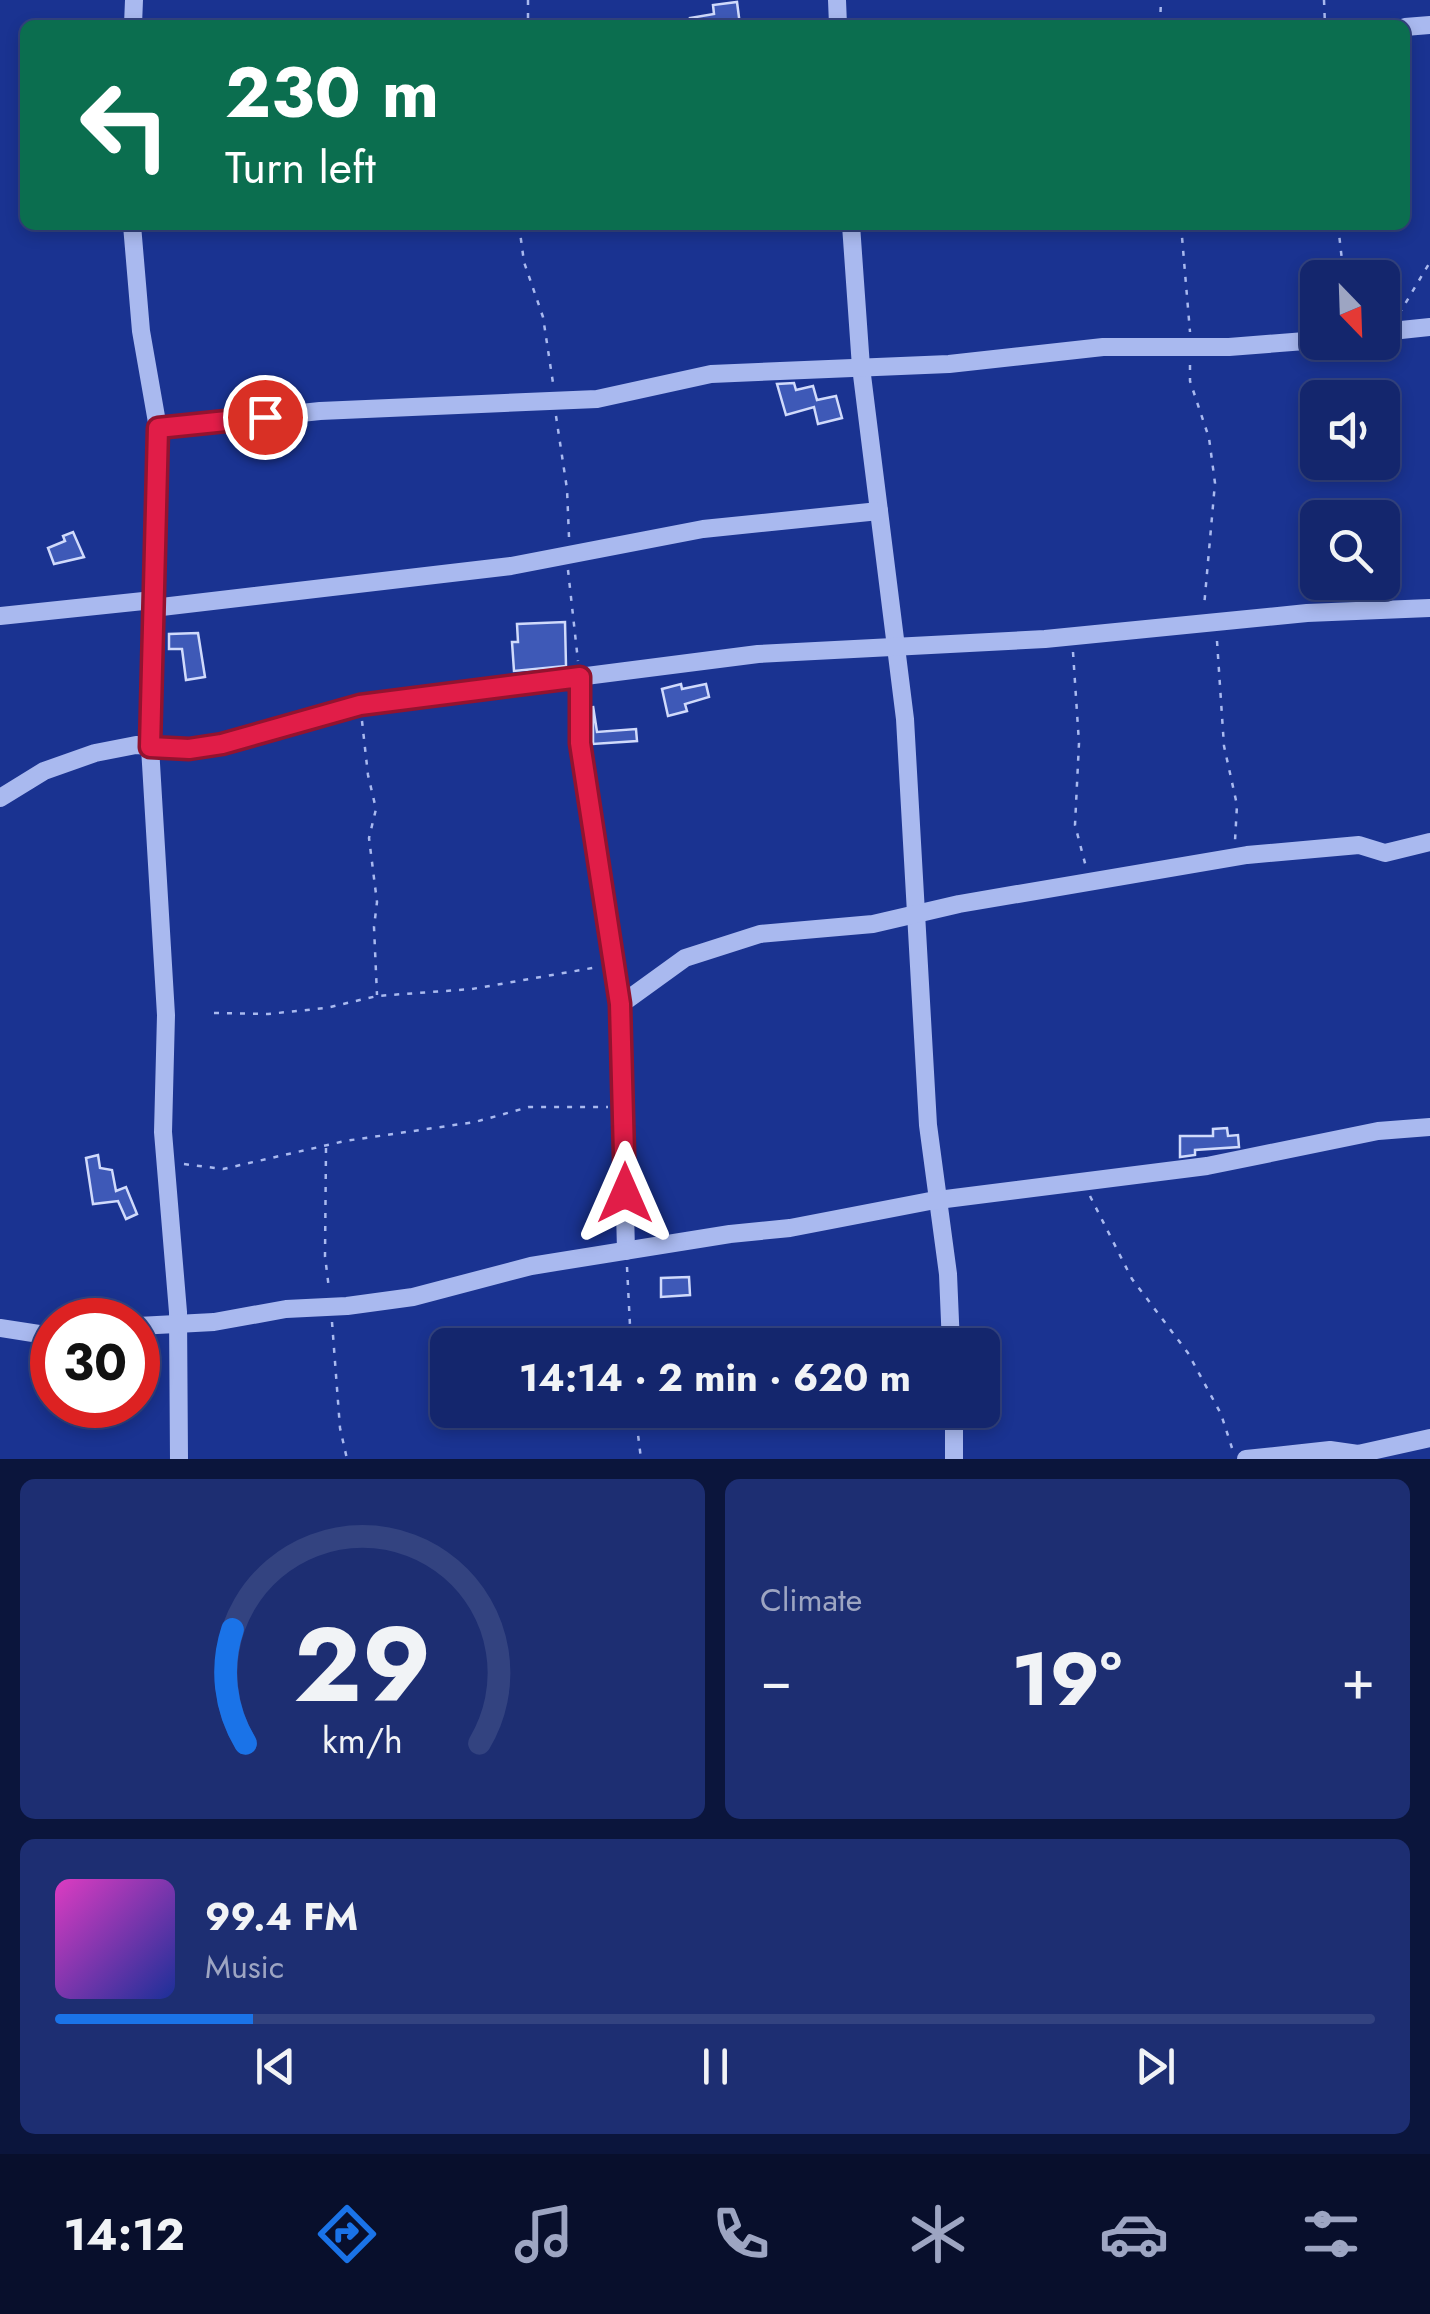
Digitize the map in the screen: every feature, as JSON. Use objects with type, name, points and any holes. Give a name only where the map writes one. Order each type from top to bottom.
[{"type":"street","points":[[132,230],[141,331],[158,428],[150,747],[166,1015],[162,1132],[177,1324],[179,1459]]},
{"type":"street","points":[[851,230],[860,366],[905,720],[928,1125],[948,1274],[950,1328]]},
{"type":"street","points":[[1400,330],[1430,327]]},
{"type":"street","points":[[158,428],[320,411],[615,396],[711,374],[1012,359],[1103,347],[1190,348],[1300,341]]},
{"type":"street","points":[[0,616],[153,604],[568,557],[703,529],[879,511]]},
{"type":"street","points":[[0,798],[60,763],[117,747],[189,749],[222,744],[360,705],[758,654],[1072,636],[1308,613],[1430,608]]},
{"type":"street","points":[[580,677],[580,743],[620,1004],[626,1251]]},
{"type":"street","points":[[620,1004],[686,958],[738,939],[778,931],[873,924],[1235,858],[1359,845],[1385,852],[1430,842]]},
{"type":"street","points":[[160,1325],[413,1296],[531,1266],[790,1228],[938,1199],[1207,1166],[1378,1131],[1430,1127]]},
{"type":"street","points":[[0,1328],[30,1333]]},
{"type":"street","points":[[954,1428],[954,1459]]},
{"type":"street","points":[[1246,1459],[1330,1450],[1358,1454],[1430,1438]]},
{"type":"path","points":[[520,230],[524,262],[543,317],[555,400],[570,517],[569,601],[580,677]]},
{"type":"path","points":[[1181,230],[1190,381],[1205,418],[1216,483],[1209,623],[1224,746],[1237,805],[1235,858]]},
{"type":"path","points":[[1339,230],[1342,260]]},
{"type":"path","points":[[1400,312],[1430,262]]},
{"type":"path","points":[[1072,636],[1079,743],[1075,825],[1090,883]]},
{"type":"path","points":[[360,705],[376,809],[369,838],[377,902],[377,996]]},
{"type":"path","points":[[214,1013],[268,1014],[326,1008],[377,996],[472,988],[614,966]]},
{"type":"path","points":[[166,1162],[223,1169],[258,1158],[377,1136],[440,1129],[529,1106],[571,1109],[624,1105]]},
{"type":"path","points":[[326,1147],[325,1256],[335,1335],[338,1416],[348,1459]]},
{"type":"path","points":[[1082,1181],[1132,1279],[1188,1354],[1220,1414],[1236,1459]]},
{"type":"path","points":[[626,1251],[630,1328]]},
{"type":"path","points":[[638,1428],[641,1459]]},
{"type":"building","points":[[737,2],[739,20],[690,20],[714,14],[713,5]]},
{"type":"building","points":[[794,383],[796,390],[813,386],[817,400],[836,396],[842,418],[818,424],[814,407],[786,415],[777,384]]},
{"type":"building","points":[[73,532],[84,557],[54,564],[48,548],[65,541],[63,536]]},
{"type":"building","points":[[565,622],[566,666],[514,671],[512,642],[518,642],[517,624]]},
{"type":"building","points":[[198,633],[205,677],[186,680],[182,649],[169,649],[169,634]]},
{"type":"building","points":[[681,684],[682,689],[706,684],[709,697],[685,704],[687,711],[668,716],[662,689]]},
{"type":"building","points":[[593,706],[597,732],[636,729],[637,741],[593,744]]},
{"type":"building","points":[[1227,1128],[1228,1136],[1238,1135],[1239,1147],[1195,1150],[1195,1155],[1180,1157],[1180,1136],[1213,1136],[1213,1129]]},
{"type":"building","points":[[98,1155],[100,1168],[112,1170],[116,1191],[126,1187],[137,1214],[126,1219],[118,1201],[93,1204],[86,1158]]},
{"type":"building","points":[[689,1277],[690,1295],[661,1297],[661,1278]]},
{"type":"route","points":[[265,417],[158,428],[150,747],[189,749],[222,744],[360,705],[580,677],[580,743],[620,1004],[625,1193]]}]
